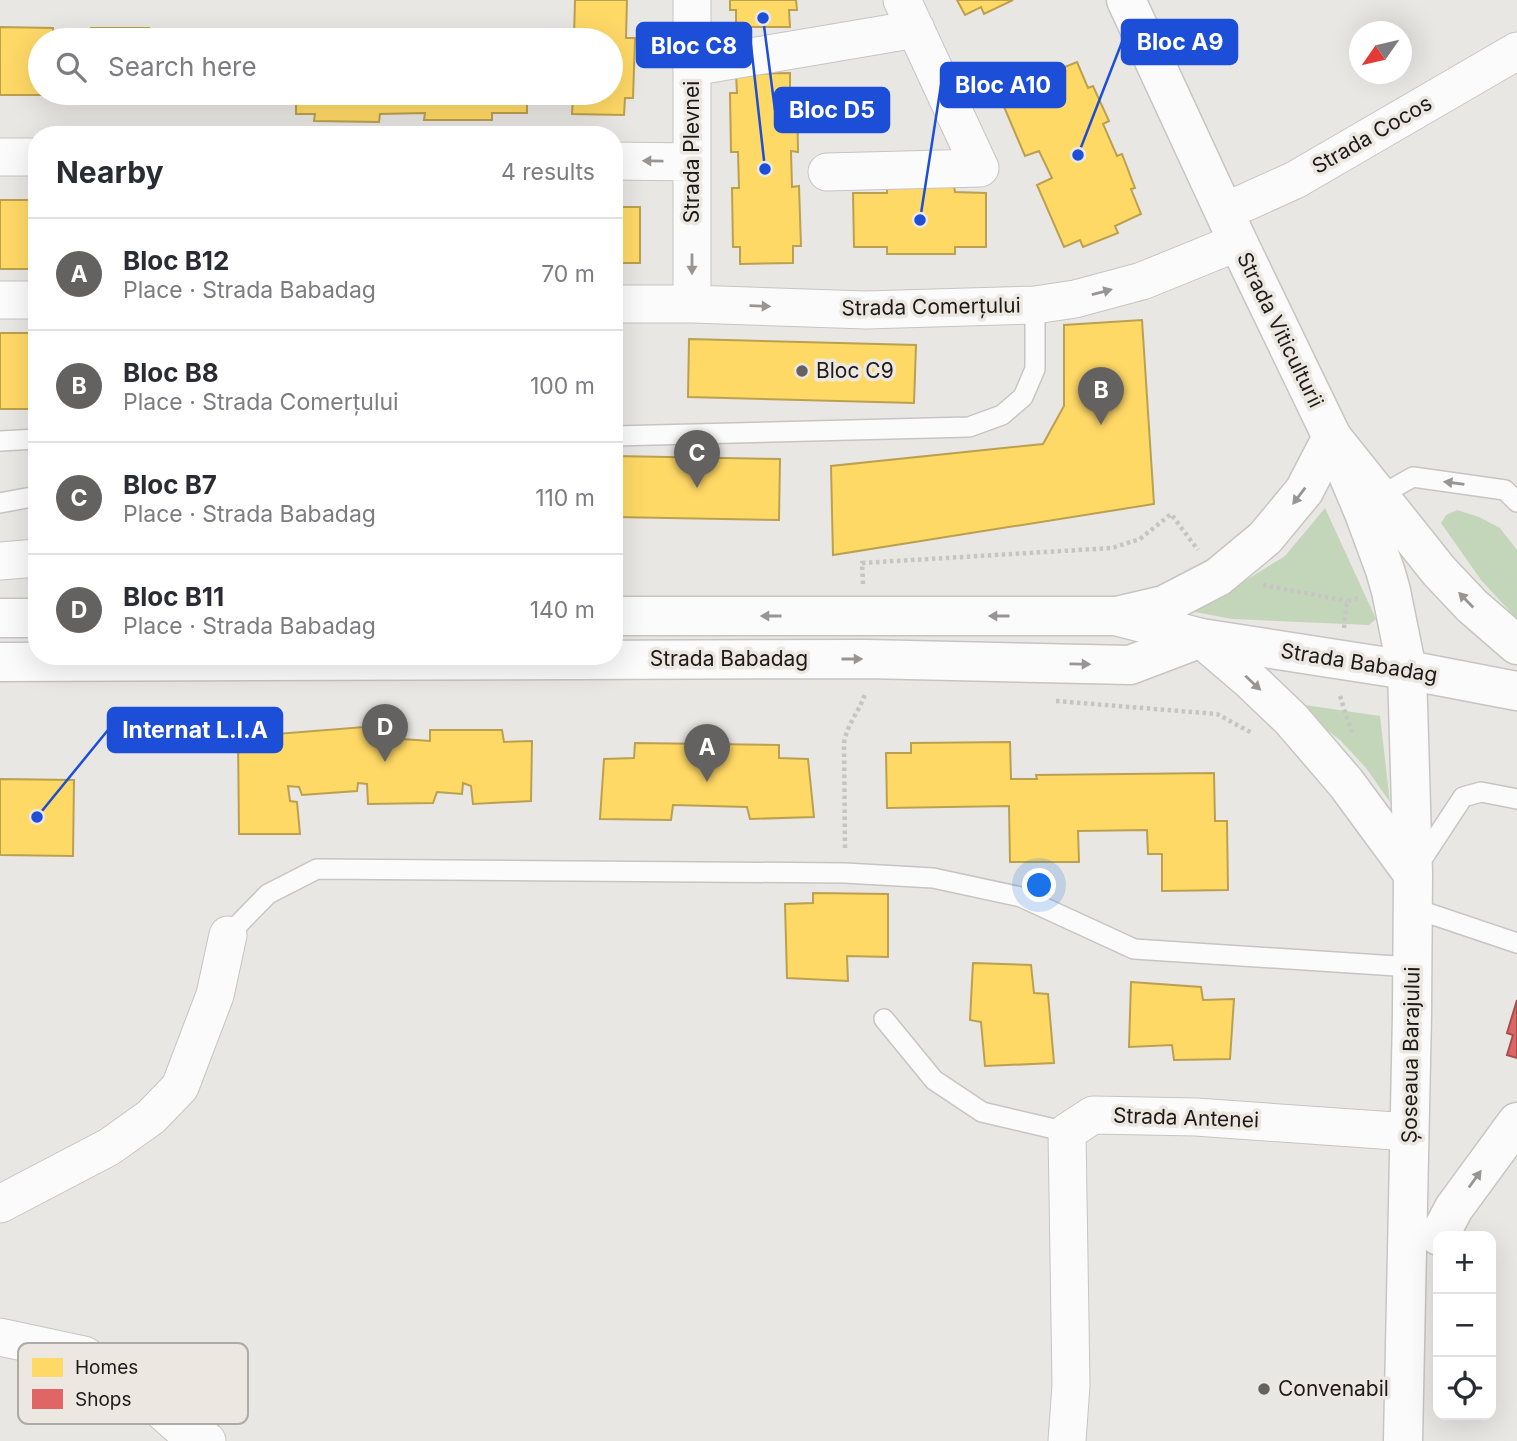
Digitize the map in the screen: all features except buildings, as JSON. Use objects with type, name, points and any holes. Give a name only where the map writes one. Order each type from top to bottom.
[{"type":"main road","name":"Strada Viticulturii","points":[[1126,0],[1332,437],[1364,513],[1391,591],[1408,670]]},
{"type":"main road","points":[[1116,616],[1164,605],[1218,577],[1265,538],[1304,491],[1332,437],[1439,571],[1472,606],[1517,645]]},
{"type":"main road","name":"Strada Babadag","points":[[623,616],[1116,616],[1201,638],[1408,670],[1517,691]]},
{"type":"main road","points":[[0,618],[28,618]]},
{"type":"main road","points":[[1201,638],[1291,719],[1346,783],[1413,891]]},
{"type":"main road","name":"Strada Babadag","points":[[623,659],[866,659],[1130,665],[1201,638]]},
{"type":"main road","name":"Strada Babadag","points":[[0,662],[28,662]]},
{"type":"main road","name":"Șoseaua Barajului","points":[[1402,1441],[1413,891],[1408,670]]},
{"type":"main road","points":[[1442,1231],[1454,1208],[1517,1122]]},
{"type":"main road","points":[[1406,1297],[1433,1248]]},
{"type":"street","name":"Strada Plevnei","points":[[691,304],[692,0]]},
{"type":"street","points":[[692,66],[909,15],[980,168],[827,172]]},
{"type":"street","name":"Strada Cocos","points":[[1231,227],[1295,180],[1517,51]]},
{"type":"street","points":[[0,157],[28,157]]},
{"type":"street","points":[[623,161],[692,162]]},
{"type":"street","name":"Strada Comerțului","points":[[623,304],[866,310],[1035,306],[1075,299],[1142,281],[1231,227]]},
{"type":"street","points":[[0,300],[28,300]]},
{"type":"street","points":[[0,561],[28,559]]},
{"type":"street","points":[[0,1204],[109,1147],[151,1117],[180,1087],[215,995],[228,935]]},
{"type":"street","name":"Strada Antenei","points":[[1067,1132],[1093,1115],[1196,1116],[1409,1132]]},
{"type":"street","points":[[1067,1132],[1071,1385],[1067,1441]]},
{"type":"street","points":[[0,1337],[28,1343]]},
{"type":"street","points":[[177,1424],[193,1438]]},
{"type":"lane","points":[[623,436],[968,427],[1002,415],[1023,397],[1035,369],[1035,306]]},
{"type":"lane","points":[[0,441],[28,439]]},
{"type":"lane","points":[[1379,496],[1413,477],[1505,490],[1517,502]]},
{"type":"lane","points":[[0,502],[28,497]]},
{"type":"lane","points":[[1517,799],[1481,792],[1463,797],[1413,891],[1517,943]]},
{"type":"lane","points":[[228,935],[268,894],[317,869],[845,873],[933,878],[1021,897],[1134,949],[1412,967]]},
{"type":"lane","points":[[884,1019],[934,1080],[982,1112],[1067,1132]]},
{"type":"path","points":[[866,616],[862,563],[1112,548],[1140,539],[1171,514],[1218,577],[1346,601]]},
{"type":"path","points":[[845,873],[844,743],[846,730],[860,707],[867,687],[866,659]]},
{"type":"green space","points":[[1325,508],[1376,619],[1369,625],[1232,619],[1195,612],[1285,556]]},
{"type":"green space","points":[[1457,510],[1500,528],[1517,550],[1517,619],[1481,580],[1441,523],[1446,515]]},
{"type":"green space","points":[[1291,703],[1380,716],[1390,802],[1366,768],[1340,740]]},
{"type":"place","name":"Bloc D5","points":[[763,18]]},
{"type":"place","name":"Bloc A9","points":[[1078,155]]},
{"type":"place","name":"Bloc C8","points":[[765,169]]},
{"type":"place","name":"Bloc A10","points":[[920,220]]},
{"type":"place","name":"Bloc C9","points":[[802,371]]},
{"type":"place","name":"Bloc B8","points":[[1101,425]]},
{"type":"place","name":"Bloc B7","points":[[697,488]]},
{"type":"place","name":"Bloc B11","points":[[385,762]]},
{"type":"place","name":"Bloc B12","points":[[707,782]]},
{"type":"place","name":"Internat L.I.A","points":[[37,817]]},
{"type":"place","name":"Convenabil","points":[[1264,1389]]}]
